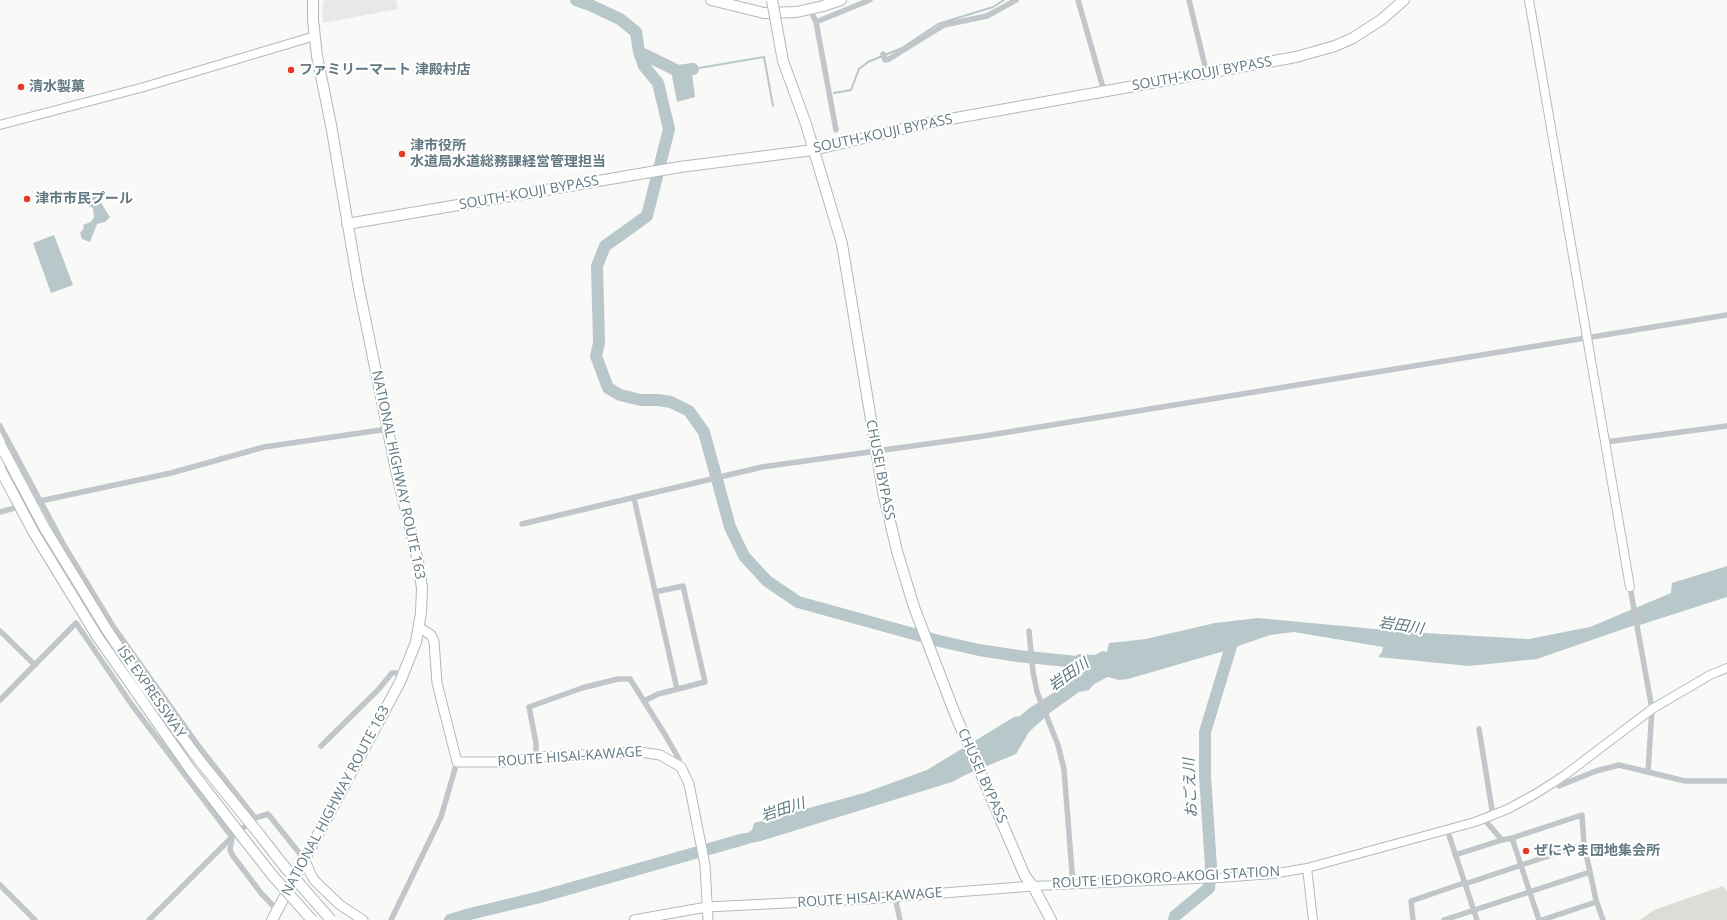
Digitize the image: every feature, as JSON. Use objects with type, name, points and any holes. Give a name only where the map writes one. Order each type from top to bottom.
[{"type":"highway","name":"NATIONAL HIGHWAY ROUTE 163","points":[[272,920],[404,673],[420,628],[422,600],[421,577],[388,429],[347,224],[314,36],[313,0]]},
{"type":"highway","points":[[711,0],[764,13],[785,13],[810,9],[841,0]]},
{"type":"highway","name":"CHUSEI BYPASS","points":[[772,0],[783,61],[799,104],[842,244],[852,296],[876,452],[895,544],[914,608],[930,653],[955,714],[1025,876],[1033,886],[1051,920]]},
{"type":"highway","name":"SOUTH-KOUJI BYPASS","points":[[347,224],[680,167],[813,150],[928,123],[1296,57],[1336,46],[1358,35],[1381,20],[1404,0]]},
{"type":"highway","name":"ISE EXPRESSWAY","points":[[0,444],[44,527],[107,630],[143,684],[200,761],[284,866],[331,920]]},
{"type":"highway","name":"ISE EXPRESSWAY","points":[[0,469],[34,533],[97,636],[190,769],[273,876],[312,920]]},
{"type":"main road","points":[[420,628],[431,635],[434,640],[437,683],[457,762]]},
{"type":"main road","name":"ROUTE HISAI-KAWAGE","points":[[457,762],[505,762],[536,758],[640,752],[660,755],[677,764]]},
{"type":"main road","points":[[677,764],[685,774],[689,784],[699,831],[705,865],[708,920]]},
{"type":"main road","points":[[305,860],[315,881],[340,905],[362,920]]},
{"type":"main road","name":"ROUTE HISAI-KAWAGE","points":[[634,920],[708,907],[895,897],[1033,886]]},
{"type":"street","points":[[816,22],[870,0]]},
{"type":"street","points":[[884,57],[911,47],[944,25],[987,16],[1016,0]]},
{"type":"street","points":[[1078,0],[1104,91]]},
{"type":"street","points":[[1189,0],[1207,74]]},
{"type":"street","points":[[1529,0],[1652,709],[1648,772]]},
{"type":"street","points":[[810,9],[816,22],[836,130]]},
{"type":"street","points":[[0,125],[144,87],[314,36]]},
{"type":"street","points":[[522,524],[762,467],[876,452],[1727,315]]},
{"type":"street","points":[[0,426],[65,547],[125,644],[200,748],[255,818]]},
{"type":"street","points":[[1606,442],[1727,426]]},
{"type":"street","points":[[0,512],[40,501],[171,473],[264,446],[388,429]]},
{"type":"street","points":[[634,498],[677,689]]},
{"type":"street","points":[[644,701],[658,694],[705,682],[684,586],[655,592]]},
{"type":"street","points":[[0,700],[76,623],[132,706],[232,837],[230,850],[233,856],[261,893],[277,910]]},
{"type":"street","points":[[0,631],[34,665]]},
{"type":"street","points":[[1030,631],[1033,672],[1038,695],[1058,745],[1064,769],[1073,885]]},
{"type":"street","name":"ROUTE IEDOKORO-AKOGI STATION","points":[[1033,886],[1220,878],[1272,874],[1307,868],[1484,819],[1523,802],[1555,782],[1652,709],[1710,675],[1727,668]]},
{"type":"street","points":[[322,746],[378,690],[392,673],[404,673]]},
{"type":"street","points":[[536,758],[536,743],[529,707],[563,693],[618,679],[630,679],[679,759],[677,764]]},
{"type":"street","points":[[1479,729],[1493,816]]},
{"type":"street","points":[[391,920],[433,836],[446,804],[457,762]]},
{"type":"street","points":[[1555,782],[1559,786],[1596,770],[1619,765],[1685,781],[1727,781]]},
{"type":"street","points":[[149,920],[232,837],[255,818],[268,814],[305,860]]},
{"type":"street","points":[[1456,855],[1582,815],[1584,844],[1596,902],[1603,920]]},
{"type":"street","points":[[1484,819],[1502,840]]},
{"type":"street","points":[[1447,829],[1477,920]]},
{"type":"street","points":[[1512,838],[1539,920]]},
{"type":"street","points":[[1413,920],[1411,901],[1584,844]]},
{"type":"street","points":[[1307,868],[1313,920]]},
{"type":"street","points":[[1444,920],[1590,872]]},
{"type":"street","points":[[0,885],[35,920]]},
{"type":"street","points":[[895,897],[900,920]]},
{"type":"street","points":[[1542,920],[1596,902]]},
{"type":"shaded area","points":[[324,0],[396,0],[398,9],[323,23],[322,8]]},
{"type":"shaded area","points":[[664,62],[681,67],[691,65],[695,97],[677,102],[671,70],[661,67]]},
{"type":"shaded area","points":[[96,195],[110,217],[105,222],[97,224],[90,242],[82,239],[80,233],[84,228],[83,225],[91,222],[94,217],[93,208],[89,206],[86,199],[87,196]]},
{"type":"shaded area","points":[[54,235],[73,285],[51,293],[33,243]]},
{"type":"shaded area","points":[[1727,566],[1727,597],[1640,625],[1635,625],[1537,659],[1469,666],[1378,657],[1382,652],[1383,647],[1294,632],[1270,635],[1221,652],[1128,679],[1119,680],[1108,677],[1094,684],[1089,690],[1079,692],[1051,712],[1029,732],[1016,754],[965,775],[952,782],[761,841],[719,850],[752,830],[754,823],[864,793],[927,770],[1014,717],[1020,716],[1028,709],[1083,674],[1082,668],[1054,658],[1073,657],[1079,654],[1095,655],[1102,651],[1107,652],[1109,643],[1146,639],[1215,623],[1258,618],[1407,632],[1529,639],[1590,627],[1671,593],[1672,583]]},
{"type":"shaded area","points":[[1723,886],[1727,891],[1727,920],[1640,920],[1654,910]]},
{"type":"waterway","points":[[576,0],[620,19],[636,32],[639,52],[678,71],[693,69]]},
{"type":"waterway","points":[[834,93],[851,90],[859,69],[868,62],[902,48],[938,24],[993,7],[1004,0]]},
{"type":"waterway","points":[[639,52],[644,66],[658,83],[669,129],[647,216],[605,246],[597,266],[599,343],[596,356],[608,388],[620,395],[641,400],[671,402],[689,411],[704,432],[730,527],[744,556],[767,581],[798,602],[939,641],[979,650],[1018,656],[1077,662]]},
{"type":"waterway","points":[[693,69],[764,57],[773,106]]},
{"type":"waterway","name":"おごえ川","points":[[1174,920],[1175,916],[1209,888],[1211,867],[1205,776],[1205,732],[1232,643]]},
{"type":"waterway","name":"岩田川","points":[[450,920],[540,897],[744,839]]},
{"type":"place","name":"ファミリーマート 津殿村店","points":[[291,70]]},
{"type":"place","name":"清水製菓","points":[[21,87]]},
{"type":"place","name":"津市役所 水道局水道総務課経営管理担当","points":[[402,154]]},
{"type":"place","name":"津市市民プール","points":[[27,199]]},
{"type":"place","name":"ぜにやま団地集会所","points":[[1526,851]]}]
